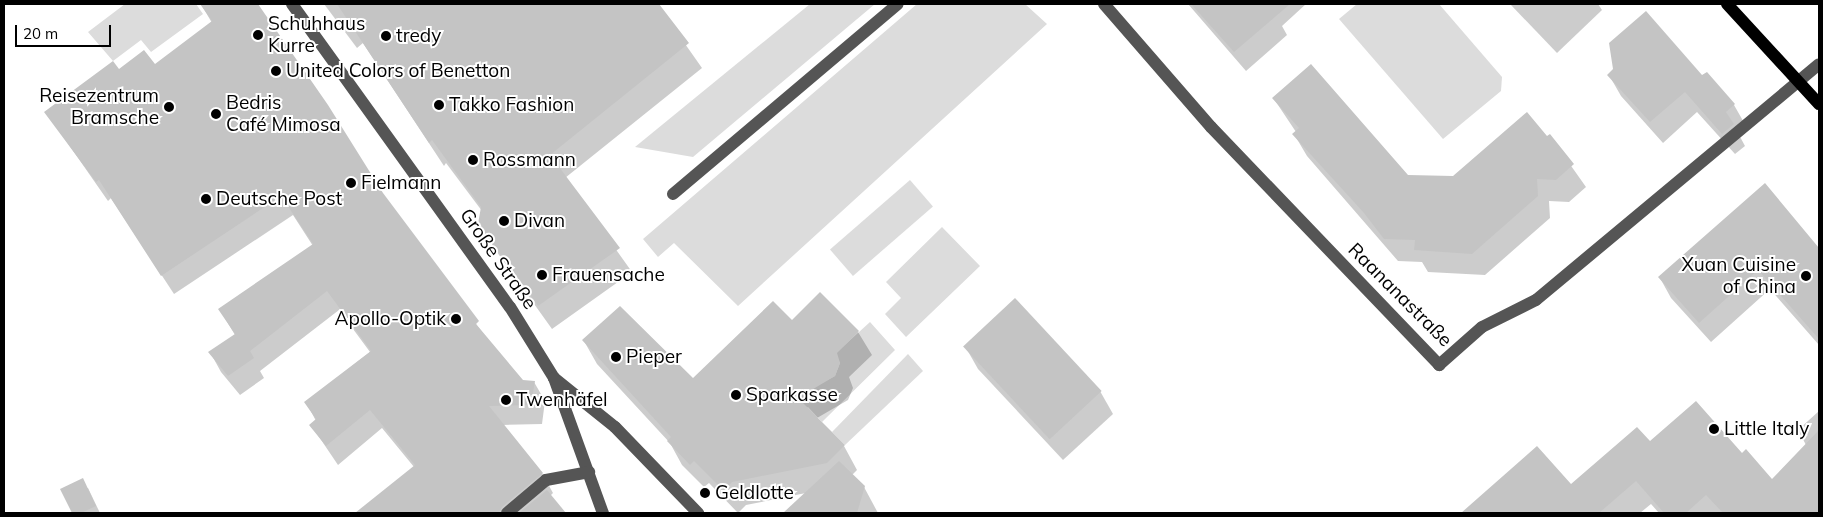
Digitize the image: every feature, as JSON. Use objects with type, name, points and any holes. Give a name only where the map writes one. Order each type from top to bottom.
[{"type":"main road","points":[[1728,4],[1800,79],[1819,104]]},
{"type":"street","name":"Große Straße","points":[[292,4],[510,307],[554,378],[615,427],[698,513]]},
{"type":"street","points":[[673,194],[898,4]]},
{"type":"street","name":"Raananastraße","points":[[1104,4],[1211,127],[1439,365],[1482,327],[1536,300],[1609,242],[1800,79]]},
{"type":"street","points":[[1800,79],[1819,64]]},
{"type":"street","points":[[554,378],[604,513]]},
{"type":"street","points":[[507,513],[546,480],[589,472]]},
{"type":"shaded area","points":[[125,4],[196,4],[203,14],[151,52],[141,40],[113,61],[88,32]]},
{"type":"shaded area","points":[[810,4],[875,4],[693,157],[635,147]]},
{"type":"shaded area","points":[[917,4],[1025,4],[1047,24],[738,306],[674,243],[658,257],[643,239]]},
{"type":"shaded area","points":[[1357,4],[1439,4],[1502,77],[1501,91],[1443,139],[1339,19]]},
{"type":"shaded area","points":[[910,180],[933,206],[853,276],[830,250]]},
{"type":"shaded area","points":[[942,227],[980,266],[906,337],[885,314],[901,298],[886,282]]},
{"type":"shaded area","points":[[870,322],[895,350],[822,422],[808,407],[803,411],[792,399],[835,376],[840,363],[835,354]]},
{"type":"shaded area","points":[[908,354],[923,371],[845,445],[832,432]]},
{"type":"building","points":[[200,4],[258,4],[328,105],[383,193],[479,321],[476,324],[523,380],[535,381],[531,405],[489,406],[543,473],[502,507],[499,513],[355,513],[415,465],[370,410],[326,446],[309,425],[316,419],[304,402],[371,351],[327,291],[250,351],[254,358],[228,376],[208,352],[235,334],[218,309],[313,244],[281,196],[161,276],[99,180],[96,182],[44,112],[113,61],[119,69],[144,50],[155,64],[212,21]]},
{"type":"building","points":[[337,4],[659,4],[689,43],[550,155],[620,248],[538,306],[478,224],[481,207],[432,140],[429,143]]},
{"type":"building","points":[[1191,4],[1290,4],[1234,52]]},
{"type":"building","points":[[1646,11],[1702,75],[1707,72],[1735,104],[1726,112],[1734,124],[1722,134],[1685,92],[1650,122],[1607,75],[1613,69],[1609,43]]},
{"type":"building","points":[[1311,64],[1408,175],[1453,176],[1527,112],[1547,136],[1550,134],[1574,164],[1556,180],[1537,179],[1538,196],[1472,254],[1414,250],[1415,240],[1384,239],[1364,213],[1292,134],[1299,128],[1272,98]]},
{"type":"building","points":[[1765,183],[1819,248],[1819,339],[1758,270],[1699,323],[1658,277]]},
{"type":"building","name":"Sparkasse","points":[[820,292],[859,331],[837,353],[840,363],[835,376],[798,398],[845,445],[827,463],[732,482],[724,491],[694,461],[690,465],[667,441],[671,437],[582,340],[620,306],[693,378],[773,301],[792,320]]},
{"type":"building","points":[[1015,298],[1102,391],[1050,439],[963,346]]},
{"type":"building","points":[[1696,401],[1742,453],[1746,449],[1772,479],[1819,430],[1819,513],[1723,513],[1706,495],[1686,513],[1664,513],[1636,481],[1599,513],[1461,513],[1537,446],[1571,484],[1637,427],[1650,441]]},
{"type":"building","points":[[839,461],[865,486],[857,513],[783,513]]},
{"type":"building","points":[[83,478],[96,506],[81,513],[72,513],[60,489]]},
{"type":"building","points":[[547,490],[566,513],[519,513]]},
{"type":"place","name":"Schuhhaus Kurre","points":[[258,35]]},
{"type":"place","name":"tredy","points":[[386,36]]},
{"type":"place","name":"United Colors of Benetton","points":[[276,71]]},
{"type":"place","name":"Takko Fashion","points":[[439,105]]},
{"type":"place","name":"Reisezentrum Bramsche","points":[[169,107]]},
{"type":"place","name":"Bedris Café Mimosa","points":[[216,114]]},
{"type":"place","name":"Rossmann","points":[[473,160]]},
{"type":"place","name":"Fielmann","points":[[351,183]]},
{"type":"place","name":"Deutsche Post","points":[[206,199]]},
{"type":"place","name":"Divan","points":[[504,221]]},
{"type":"place","name":"Frauensache","points":[[542,275]]},
{"type":"place","name":"Xuan Cuisine of China","points":[[1806,276]]},
{"type":"place","name":"Apollo-Optik","points":[[456,319]]},
{"type":"place","name":"Pieper","points":[[616,357]]},
{"type":"place","name":"Sparkasse","points":[[736,395]]},
{"type":"place","name":"Twenhäfel","points":[[506,400]]},
{"type":"place","name":"Little Italy","points":[[1714,429]]},
{"type":"place","name":"Geldlotte","points":[[705,493]]}]
